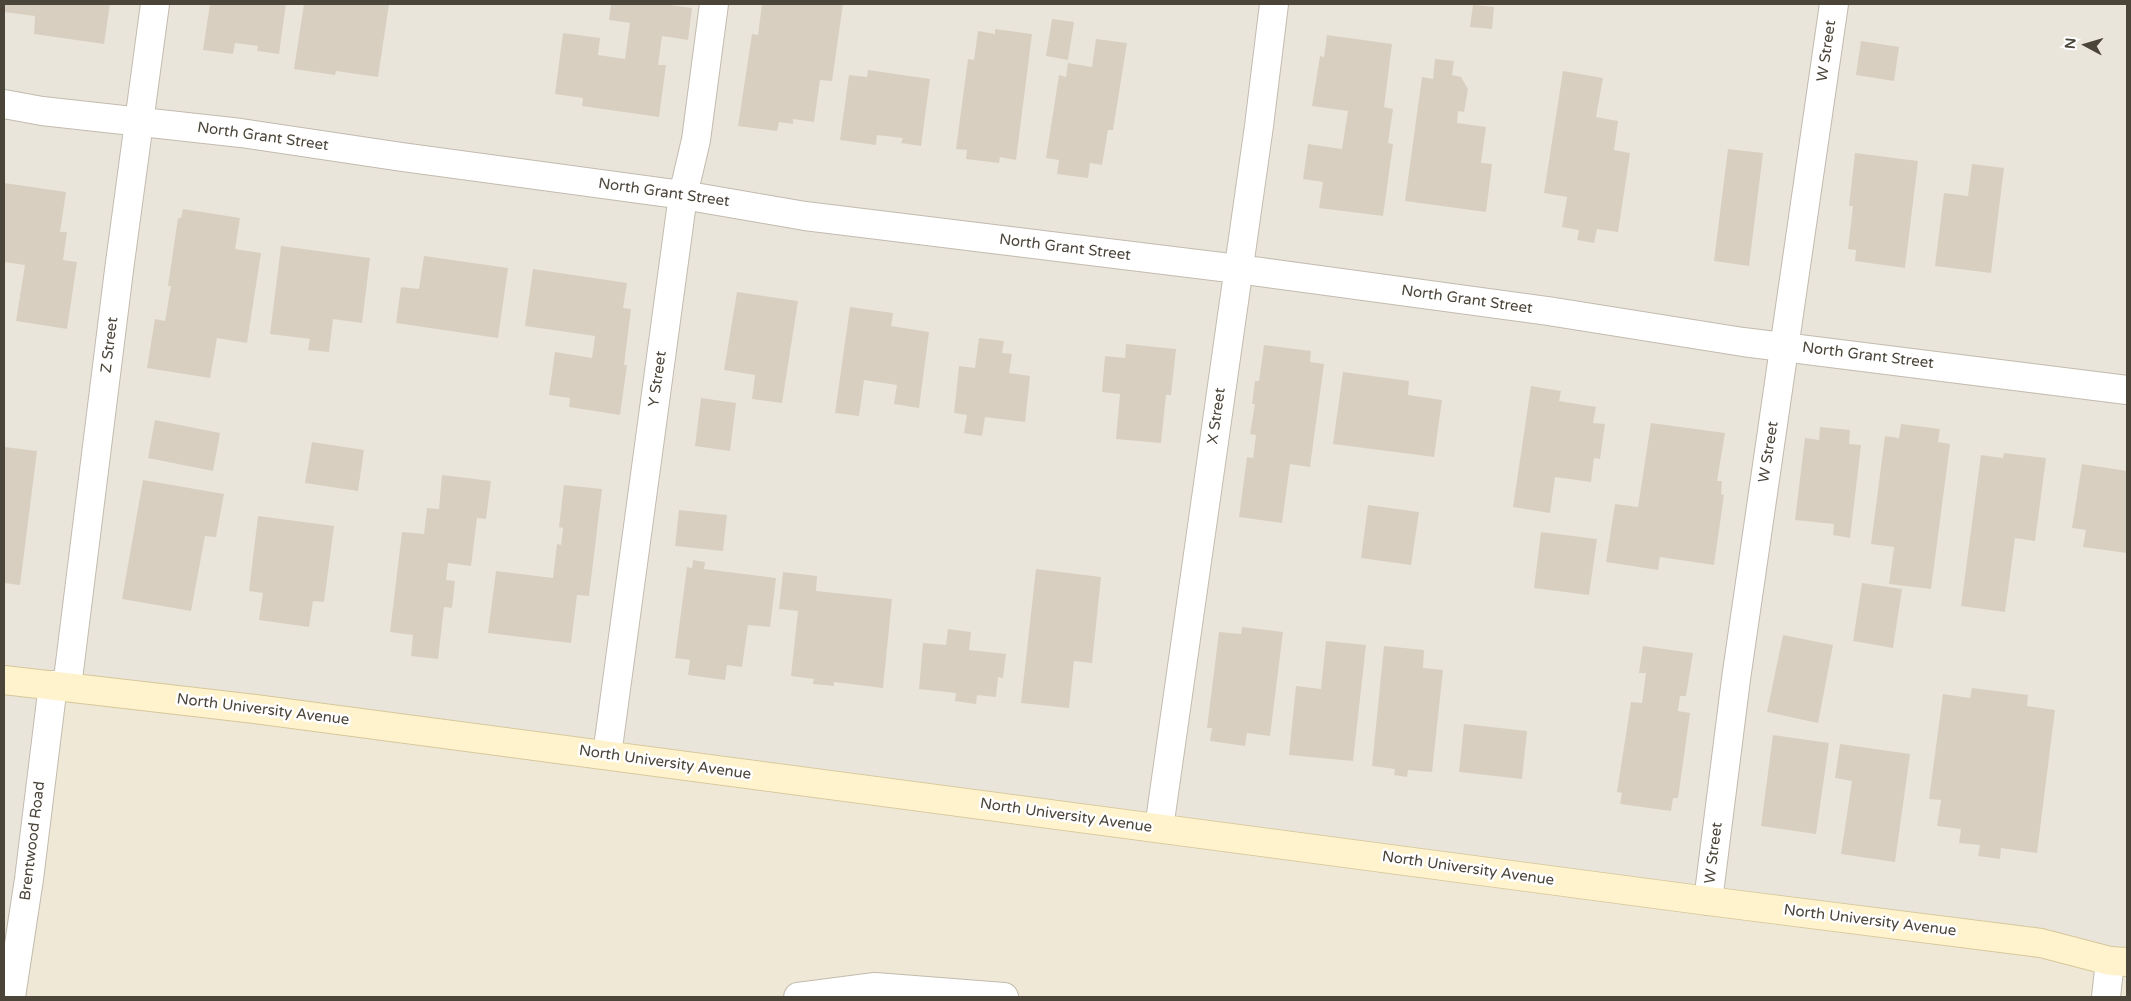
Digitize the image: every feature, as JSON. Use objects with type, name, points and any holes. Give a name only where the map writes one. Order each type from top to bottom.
[{"type":"street","name":"Z Street","points":[[60,686],[155,4]]},
{"type":"street","name":"Y Street","points":[[606,755],[683,195],[696,140],[714,4]]},
{"type":"street","name":"X Street","points":[[1159,828],[1259,126],[1274,4]]},
{"type":"street","name":"W Street","points":[[1708,901],[1736,679],[1834,4]]},
{"type":"street","name":"North Grant Street","points":[[4,104],[241,134],[402,158],[683,195],[805,216],[1238,269],[1548,311],[1743,342],[2127,390]]},
{"type":"street","name":"North University Avenue","points":[[4,680],[255,709],[1708,901],[2041,943],[2119,962]]},
{"type":"street","name":"Brentwood Road","points":[[12,997],[60,686]]},
{"type":"street","points":[[2106,997],[2119,962]]},
{"type":"street","points":[[798,997],[876,987],[1004,997]]},
{"type":"shaded area","points":[[4,4],[2127,4],[2127,962],[4,997]]},
{"type":"shaded area","points":[[53,685],[2127,962],[2127,997],[11,997]]},
{"type":"building","points":[[4,4],[110,4],[104,44],[34,34],[35,16],[4,12]]},
{"type":"building","points":[[210,4],[286,4],[279,54],[257,51],[258,46],[235,43],[233,54],[203,50]]},
{"type":"building","points":[[304,4],[389,4],[378,77],[336,71],[335,75],[294,69]]},
{"type":"building","points":[[611,4],[663,4],[692,8],[688,40],[662,36],[658,65],[666,65],[659,117],[582,106],[583,98],[555,94],[563,33],[600,38],[598,55],[625,59],[630,23],[609,20]]},
{"type":"building","points":[[762,4],[843,4],[832,81],[820,80],[814,122],[793,119],[793,124],[779,122],[777,131],[738,126],[752,34],[758,35]]},
{"type":"building","points":[[1473,5],[1494,7],[1492,29],[1470,27]]},
{"type":"building","points":[[1052,19],[1074,22],[1068,60],[1046,56]]},
{"type":"building","points":[[995,29],[1032,34],[1016,160],[1000,157],[999,163],[966,159],[967,150],[956,149],[968,59],[974,60],[978,31],[995,34]]},
{"type":"building","points":[[1327,35],[1392,44],[1384,107],[1393,109],[1388,143],[1393,144],[1383,216],[1319,208],[1323,182],[1303,179],[1308,144],[1342,149],[1348,111],[1312,106],[1320,56],[1324,57]]},
{"type":"building","points":[[1096,39],[1127,43],[1113,130],[1108,130],[1102,165],[1090,163],[1088,178],[1057,174],[1059,160],[1046,158],[1059,75],[1066,77],[1068,63],[1092,67]]},
{"type":"building","points":[[1861,41],[1899,47],[1894,81],[1856,75]]},
{"type":"building","points":[[1435,59],[1454,61],[1452,75],[1461,77],[1468,89],[1464,112],[1458,111],[1457,123],[1486,127],[1481,163],[1492,164],[1486,212],[1405,201],[1422,77],[1433,79]]},
{"type":"building","points":[[868,70],[930,79],[921,146],[901,143],[903,138],[877,135],[876,145],[840,140],[849,75],[867,77]]},
{"type":"building","points":[[1563,71],[1603,78],[1596,117],[1618,121],[1614,150],[1630,153],[1618,232],[1597,229],[1594,243],[1577,240],[1579,230],[1562,227],[1567,197],[1544,193]]},
{"type":"building","points":[[1728,149],[1763,153],[1749,266],[1714,261]]},
{"type":"building","points":[[1855,153],[1918,161],[1905,268],[1855,261],[1856,250],[1848,249],[1853,206],[1849,206]]},
{"type":"building","points":[[1972,164],[2004,168],[1991,273],[1935,266],[1944,193],[1968,196]]},
{"type":"building","points":[[4,183],[66,192],[60,232],[67,232],[63,260],[77,262],[67,329],[16,321],[25,265],[4,262]]},
{"type":"building","points":[[183,209],[240,218],[235,249],[261,253],[247,343],[217,338],[210,378],[147,368],[155,319],[165,321],[171,286],[168,286],[178,218],[181,218]]},
{"type":"building","points":[[281,246],[370,258],[362,323],[333,319],[329,352],[308,350],[310,339],[270,334]]},
{"type":"building","points":[[424,256],[508,268],[498,338],[396,323],[401,287],[419,289]]},
{"type":"building","points":[[533,269],[627,283],[623,308],[631,309],[624,365],[627,365],[620,415],[569,407],[570,398],[549,395],[555,352],[592,358],[595,336],[525,326]]},
{"type":"building","points":[[737,292],[798,301],[782,403],[752,399],[755,375],[724,370]]},
{"type":"building","points":[[850,307],[893,313],[891,326],[929,332],[919,408],[894,404],[897,385],[864,380],[859,416],[835,413]]},
{"type":"building","points":[[979,338],[1004,341],[1002,353],[1012,354],[1009,373],[1030,376],[1025,422],[985,417],[982,436],[964,433],[967,415],[954,413],[959,366],[975,368]]},
{"type":"building","points":[[1126,344],[1176,349],[1171,395],[1166,395],[1161,443],[1116,439],[1120,394],[1102,392],[1105,356],[1125,358]]},
{"type":"building","points":[[1264,345],[1311,351],[1310,362],[1324,364],[1310,467],[1290,464],[1282,523],[1239,517],[1247,457],[1253,458],[1256,435],[1250,434],[1255,404],[1252,404],[1255,381],[1259,381]]},
{"type":"building","points":[[1343,372],[1409,381],[1408,395],[1442,400],[1434,457],[1333,444]]},
{"type":"building","points":[[1531,386],[1561,391],[1559,401],[1596,407],[1593,423],[1605,424],[1600,459],[1594,458],[1591,482],[1555,477],[1550,513],[1513,507]]},
{"type":"building","points":[[701,398],[736,403],[730,451],[695,446]]},
{"type":"building","points":[[155,420],[220,433],[213,471],[148,458]]},
{"type":"building","points":[[1651,423],[1725,433],[1717,481],[1722,481],[1721,494],[1724,495],[1714,565],[1660,557],[1658,570],[1606,562],[1615,504],[1638,507]]},
{"type":"building","points":[[1901,424],[1940,429],[1938,442],[1950,444],[1931,589],[1889,584],[1894,547],[1871,544],[1885,436],[1899,438]]},
{"type":"building","points":[[1820,427],[1850,430],[1849,444],[1861,445],[1850,538],[1833,535],[1834,524],[1795,520],[1805,438],[1819,440]]},
{"type":"building","points":[[312,442],[364,450],[358,491],[305,483]]},
{"type":"building","points":[[4,447],[37,451],[20,585],[4,583]]},
{"type":"building","points":[[2004,453],[2046,458],[2035,541],[2015,538],[2005,612],[1961,606],[1981,455],[2003,458]]},
{"type":"building","points":[[2082,464],[2127,471],[2127,553],[2083,547],[2086,530],[2072,528]]},
{"type":"building","points":[[442,475],[491,481],[486,519],[477,518],[471,566],[448,563],[446,580],[455,581],[452,608],[444,607],[438,659],[411,656],[413,635],[390,632],[402,532],[424,534],[427,508],[439,509]]},
{"type":"building","points":[[143,480],[224,494],[216,537],[205,536],[191,611],[122,599]]},
{"type":"building","points":[[564,485],[602,489],[589,596],[577,595],[571,643],[488,633],[496,571],[553,578],[557,544],[561,545],[563,528],[559,527]]},
{"type":"building","points":[[1368,505],[1419,512],[1411,565],[1361,558]]},
{"type":"building","points":[[679,510],[727,515],[723,551],[675,546]]},
{"type":"building","points":[[258,516],[334,526],[324,602],[313,601],[309,627],[259,620],[263,593],[249,591]]},
{"type":"building","points":[[1541,532],[1597,539],[1589,595],[1534,588]]},
{"type":"building","points":[[693,560],[705,562],[704,569],[776,578],[770,627],[748,625],[742,667],[727,665],[725,680],[688,675],[690,660],[675,658],[687,567],[692,568]]},
{"type":"building","points":[[1036,569],[1101,577],[1092,663],[1074,661],[1069,708],[1021,703]]},
{"type":"building","points":[[783,572],[817,576],[816,591],[892,599],[883,688],[834,682],[834,686],[813,684],[814,679],[791,676],[798,611],[779,609]]},
{"type":"building","points":[[1862,583],[1902,589],[1893,648],[1853,641]]},
{"type":"building","points":[[1242,627],[1283,632],[1270,736],[1247,733],[1245,746],[1210,741],[1212,728],[1207,728],[1219,632],[1241,634]]},
{"type":"building","points":[[948,629],[971,632],[969,650],[1006,654],[1003,678],[998,677],[996,697],[977,695],[976,704],[955,701],[956,693],[919,689],[923,643],[946,645]]},
{"type":"building","points":[[1783,635],[1833,645],[1818,723],[1767,712]]},
{"type":"building","points":[[1326,641],[1366,645],[1353,761],[1289,755],[1296,686],[1321,689]]},
{"type":"building","points":[[1384,646],[1424,650],[1423,668],[1443,670],[1432,772],[1408,770],[1407,777],[1394,775],[1395,769],[1372,766]]},
{"type":"building","points":[[1643,646],[1693,653],[1686,696],[1680,696],[1678,711],[1690,713],[1678,798],[1673,798],[1671,811],[1620,804],[1622,793],[1617,792],[1631,702],[1642,703],[1646,673],[1639,673]]},
{"type":"building","points":[[1972,688],[2028,695],[2027,706],[2055,710],[2037,853],[2001,848],[2000,859],[1978,856],[1980,845],[1959,843],[1961,829],[1937,826],[1941,800],[1929,799],[1943,694],[1970,698]]},
{"type":"building","points":[[1464,724],[1527,731],[1522,779],[1459,772]]},
{"type":"building","points":[[1773,735],[1829,743],[1816,834],[1761,826]]},
{"type":"building","points":[[1840,744],[1910,754],[1895,862],[1841,854],[1852,781],[1835,778]]}]
